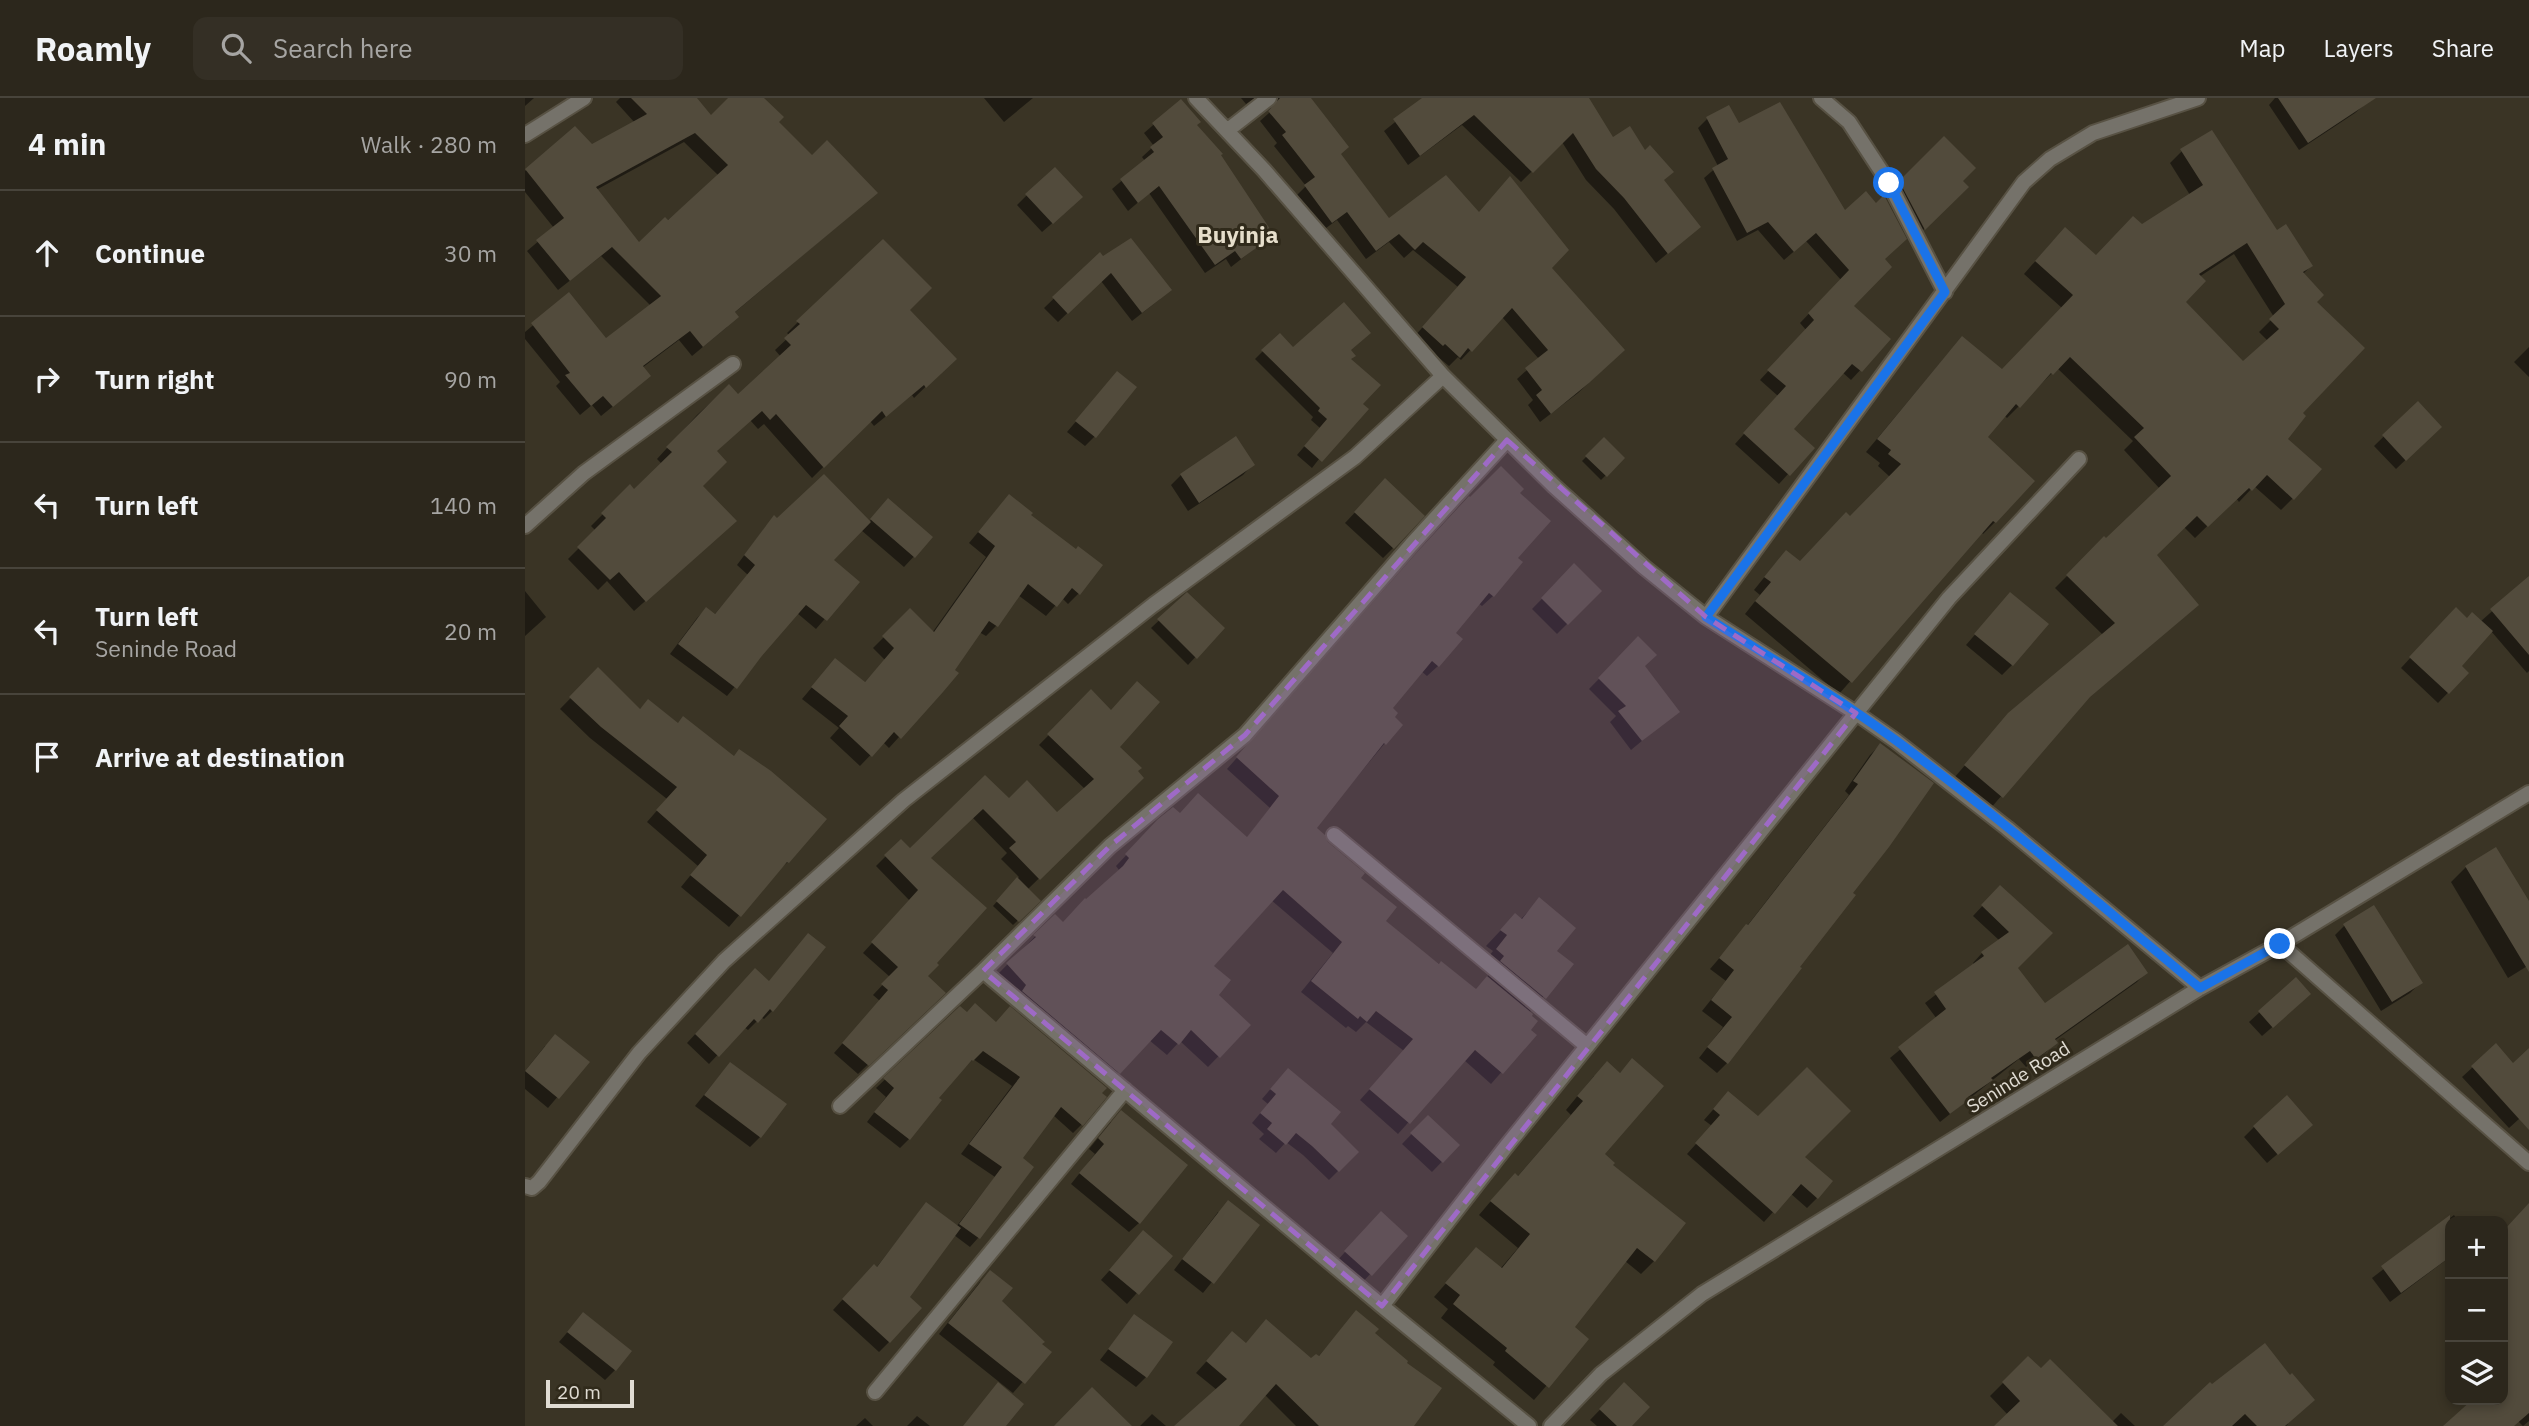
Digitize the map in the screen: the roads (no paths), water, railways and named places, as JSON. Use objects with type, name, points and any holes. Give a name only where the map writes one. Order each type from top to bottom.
[{"type":"street","points":[[525,135],[584,98]]},
{"type":"street","points":[[1196,98],[1228,130],[1443,376],[1507,440],[1644,567],[1706,617],[1896,741],[2007,828],[2200,988]]},
{"type":"street","points":[[1228,130],[1269,98]]},
{"type":"street","points":[[1821,98],[1849,122],[1889,183],[1945,292]]},
{"type":"street","points":[[1706,617],[2024,182],[2050,159],[2093,133],[2198,98]]},
{"type":"street","points":[[525,526],[584,473],[733,364]]},
{"type":"street","points":[[525,1186],[532,1188],[539,1182],[639,1053],[725,961],[904,800],[1153,605],[1355,457],[1443,376]]},
{"type":"street","points":[[840,1106],[1110,846],[1245,735],[1507,440]]},
{"type":"street","points":[[1381,1306],[1949,598],[2079,459]]},
{"type":"street","name":"Seninde Road","points":[[1551,1426],[1601,1374],[1702,1294],[2200,988],[2280,944],[2529,793]]},
{"type":"street","points":[[1333,835],[1587,1046]]},
{"type":"street","points":[[2280,944],[2529,1163]]},
{"type":"street","points":[[983,971],[1381,1306],[1529,1426]]},
{"type":"street","points":[[875,1392],[1125,1090]]},
{"type":"district","name":"Buyinja","points":[[1238,235]]}]
